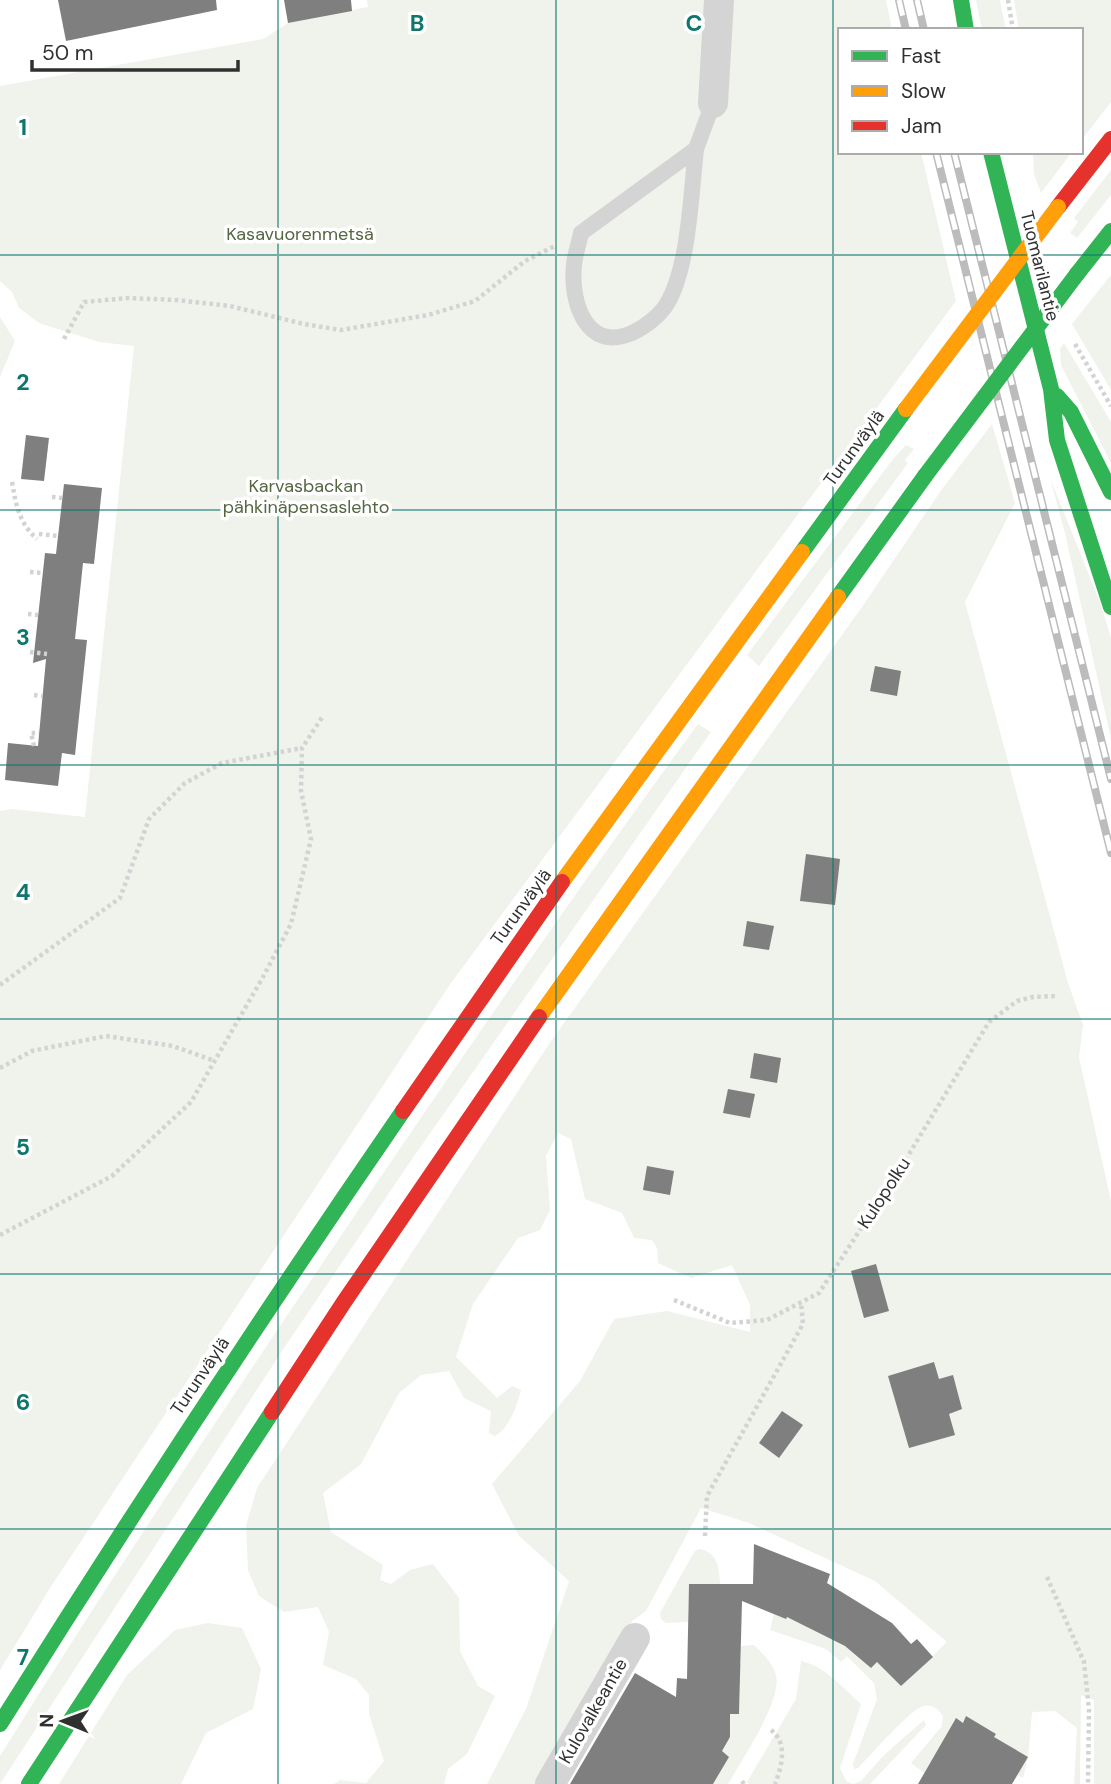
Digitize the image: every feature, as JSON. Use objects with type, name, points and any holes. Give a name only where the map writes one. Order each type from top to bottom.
[{"type":"main road","points":[[961,0],[967,28]]},
{"type":"main road","name":"Turunväylä","points":[[0,1724],[120,1531],[287,1279],[497,973],[906,409],[1111,139]]},
{"type":"main road","name":"Tuomarilantie","points":[[992,154],[1051,389],[1057,440],[1111,607]]},
{"type":"main road","points":[[29,1784],[173,1560],[367,1268],[569,973],[925,476],[1111,231]]},
{"type":"main road","name":"Tuomarilantie","points":[[1051,389],[1071,412],[1111,492]]},
{"type":"street","points":[[713,103],[719,0]]},
{"type":"street","name":"Kulovalkeantie","points":[[550,1784],[635,1637]]},
{"type":"lane","points":[[696,149],[581,233],[574,267],[578,307],[590,330],[602,337],[621,338],[643,328],[667,303],[682,262],[696,149],[713,103]]},
{"type":"path","points":[[1008,0],[1013,28]]},
{"type":"path","points":[[64,340],[84,302],[128,298],[230,306],[341,330],[428,315],[475,301],[525,261],[581,233]]},
{"type":"path","points":[[1072,340],[1111,406]]},
{"type":"path","points":[[12,482],[18,514],[26,530],[38,536],[58,536]]},
{"type":"path","points":[[52,498],[62,498]]},
{"type":"path","points":[[30,572],[42,573]]},
{"type":"path","points":[[28,614],[38,615]]},
{"type":"path","points":[[30,652],[47,654]]},
{"type":"path","points":[[34,695],[42,695]]},
{"type":"path","points":[[0,1235],[112,1176],[191,1102],[291,924],[311,839],[301,791],[302,748],[323,716]]},
{"type":"path","points":[[34,746],[31,733],[39,733]]},
{"type":"path","points":[[0,985],[120,898],[149,819],[185,783],[222,763],[302,748]]},
{"type":"path","name":"Kulopolku","points":[[674,1300],[730,1323],[767,1320],[819,1293],[904,1164],[989,1022],[1017,1001],[1056,996]]},
{"type":"path","points":[[0,1068],[32,1051],[106,1035],[173,1046],[215,1061]]},
{"type":"path","points":[[705,1536],[707,1496],[803,1324],[802,1302]]},
{"type":"path","points":[[1047,1577],[1084,1662],[1089,1710],[1088,1784]]},
{"type":"path","points":[[771,1730],[779,1736],[782,1745],[775,1784]]},
{"type":"green space","points":[[367,0],[886,0],[892,28],[838,28],[838,154],[921,154],[956,301],[451,983],[52,1585],[0,1670],[0,811],[12,809],[85,817],[134,346],[99,342],[39,323],[19,308],[12,292],[0,281],[0,86],[263,39],[288,23],[368,7]]},
{"type":"green space","points":[[976,0],[1000,0],[1006,28],[982,28]]},
{"type":"green space","points":[[1014,0],[1111,0],[1111,102],[1083,138],[1083,28],[1019,28]]},
{"type":"green space","points":[[1033,154],[1070,154],[1041,193],[1034,174]]},
{"type":"green space","points":[[1111,170],[1111,195],[1077,238],[1070,233],[1078,222],[1074,218]]},
{"type":"green space","points":[[1111,275],[1111,390],[1072,324]]},
{"type":"green space","points":[[0,317],[15,341],[0,377]]},
{"type":"green space","points":[[1064,343],[1111,422],[1111,463],[1061,365],[1060,349]]},
{"type":"green space","points":[[992,424],[1015,503],[965,602],[1068,983],[1083,1025],[1079,1057],[1111,1201],[1111,1784],[1094,1784],[1094,1700],[1081,1695],[1080,1784],[1074,1784],[1077,1728],[1055,1711],[1032,1712],[1028,1757],[1023,1778],[1017,1775],[994,1737],[996,1734],[966,1717],[963,1723],[955,1719],[924,1773],[911,1763],[942,1726],[943,1716],[930,1706],[924,1706],[909,1715],[854,1769],[853,1764],[877,1699],[874,1683],[847,1656],[841,1662],[826,1649],[770,1630],[774,1614],[786,1619],[790,1611],[811,1629],[833,1640],[838,1633],[871,1668],[877,1662],[901,1686],[947,1642],[875,1581],[749,1523],[701,1508],[646,1611],[632,1621],[540,1784],[487,1784],[526,1709],[569,1581],[519,1536],[492,1484],[580,1381],[614,1319],[667,1311],[750,1332],[750,1305],[732,1265],[691,1278],[658,1263],[657,1248],[652,1240],[634,1238],[622,1213],[585,1199],[571,1139],[558,1133],[546,1156],[550,1210],[540,1230],[518,1238],[473,1304],[456,1357],[497,1398],[512,1386],[521,1390],[509,1422],[495,1436],[489,1433],[491,1411],[464,1398],[449,1371],[421,1375],[399,1393],[361,1464],[323,1493],[331,1532],[383,1565],[380,1580],[391,1584],[410,1570],[433,1564],[459,1598],[460,1651],[478,1686],[495,1696],[467,1754],[448,1769],[444,1784],[334,1784],[340,1780],[366,1783],[384,1761],[369,1714],[369,1695],[356,1679],[323,1665],[329,1632],[318,1607],[284,1612],[259,1596],[248,1570],[246,1526],[257,1488],[549,1044],[862,607],[942,489]]},
{"type":"green space","points":[[906,445],[914,449],[905,460],[908,463],[759,666],[747,655]]},
{"type":"green space","points":[[1050,478],[1101,605],[1111,638],[1111,739],[1065,533]]},
{"type":"green space","points":[[698,724],[711,732],[410,1162],[284,1348],[0,1784],[0,1756],[161,1505],[463,1056]]},
{"type":"green space","points":[[699,1549],[714,1557],[720,1584],[689,1584],[688,1622],[666,1623],[661,1619],[660,1613],[694,1552]]},
{"type":"green space","points":[[208,1623],[242,1628],[261,1669],[253,1709],[206,1733],[181,1784],[59,1784],[127,1675],[175,1630]]},
{"type":"green space","points":[[754,1645],[775,1671],[773,1700],[759,1731],[728,1784],[703,1784],[715,1781],[729,1757],[722,1751],[730,1737],[730,1714],[739,1714],[740,1684],[731,1665],[741,1664],[741,1646]]},
{"type":"green space","points":[[801,1661],[826,1673],[861,1704],[840,1768],[846,1781],[853,1784],[749,1784],[747,1782],[796,1699]]},
{"type":"green space","points":[[924,1720],[926,1725],[870,1784],[853,1784],[861,1781],[883,1756]]},
{"type":"building","points":[[58,0],[216,0],[217,10],[66,41]]},
{"type":"building","points":[[284,0],[351,0],[352,11],[288,23]]},
{"type":"building","points":[[26,435],[49,438],[44,481],[21,479]]},
{"type":"building","points":[[64,484],[102,488],[94,564],[83,563],[75,639],[87,640],[75,755],[62,753],[58,786],[5,780],[8,743],[38,746],[46,659],[33,663],[45,553],[56,554]]},
{"type":"building","points":[[875,666],[901,671],[897,696],[870,691]]},
{"type":"building","points":[[806,854],[840,859],[835,905],[800,901]]},
{"type":"building","points":[[747,921],[774,926],[769,950],[743,946]]},
{"type":"building","points":[[754,1053],[781,1058],[777,1083],[750,1078]]},
{"type":"building","points":[[728,1089],[755,1094],[750,1118],[723,1113]]},
{"type":"building","points":[[647,1166],[674,1171],[670,1195],[643,1190]]},
{"type":"building","points":[[876,1264],[889,1311],[864,1318],[851,1271]]},
{"type":"building","points":[[934,1362],[939,1379],[953,1375],[962,1409],[949,1414],[955,1435],[909,1448],[888,1376]]},
{"type":"building","points":[[782,1411],[803,1425],[779,1458],[759,1443]]},
{"type":"building","points":[[754,1544],[830,1574],[827,1583],[892,1623],[911,1644],[917,1639],[933,1657],[901,1686],[877,1662],[871,1668],[845,1646],[787,1617],[786,1619],[742,1601],[739,1714],[730,1714],[730,1737],[722,1751],[729,1757],[713,1784],[570,1784],[635,1673],[676,1697],[677,1678],[687,1679],[689,1584],[753,1584]]},
{"type":"building","points":[[966,1716],[1028,1757],[1012,1784],[918,1784],[956,1718],[963,1723]]},
{"type":"railway","points":[[899,0],[906,28]]},
{"type":"railway","points":[[917,0],[924,28]]},
{"type":"railway","points":[[936,154],[1111,853]]},
{"type":"railway","points":[[955,154],[1111,779]]},
{"type":"traffic: fast","points":[[961,0],[966,28]]},
{"type":"traffic: fast","points":[[992,154],[1051,389],[1057,440],[1111,607]]},
{"type":"traffic: fast","points":[[1077,274],[1111,231]]},
{"type":"traffic: fast","points":[[925,476],[1077,274]]},
{"type":"traffic: fast","points":[[1057,396],[1071,412],[1111,492]]},
{"type":"traffic: fast","points":[[802,552],[906,409]]},
{"type":"traffic: fast","points":[[838,597],[925,476]]},
{"type":"traffic: fast","points":[[0,1724],[198,1416],[403,1111]]},
{"type":"traffic: fast","points":[[29,1784],[272,1412]]},
{"type":"traffic: slow","points":[[906,409],[1058,207]]},
{"type":"traffic: slow","points":[[562,882],[802,552]]},
{"type":"traffic: slow","points":[[539,1017],[838,597]]},
{"type":"traffic: jam","points":[[1058,207],[1111,139]]},
{"type":"traffic: jam","points":[[403,1111],[562,882]]},
{"type":"traffic: jam","points":[[272,1412],[539,1017]]},
{"type":"park label","name":"Kasavuorenmetsä","points":[[300,234]]},
{"type":"park label","name":"Karvasbackan pähkinäpensaslehto","points":[[306,496]]}]
